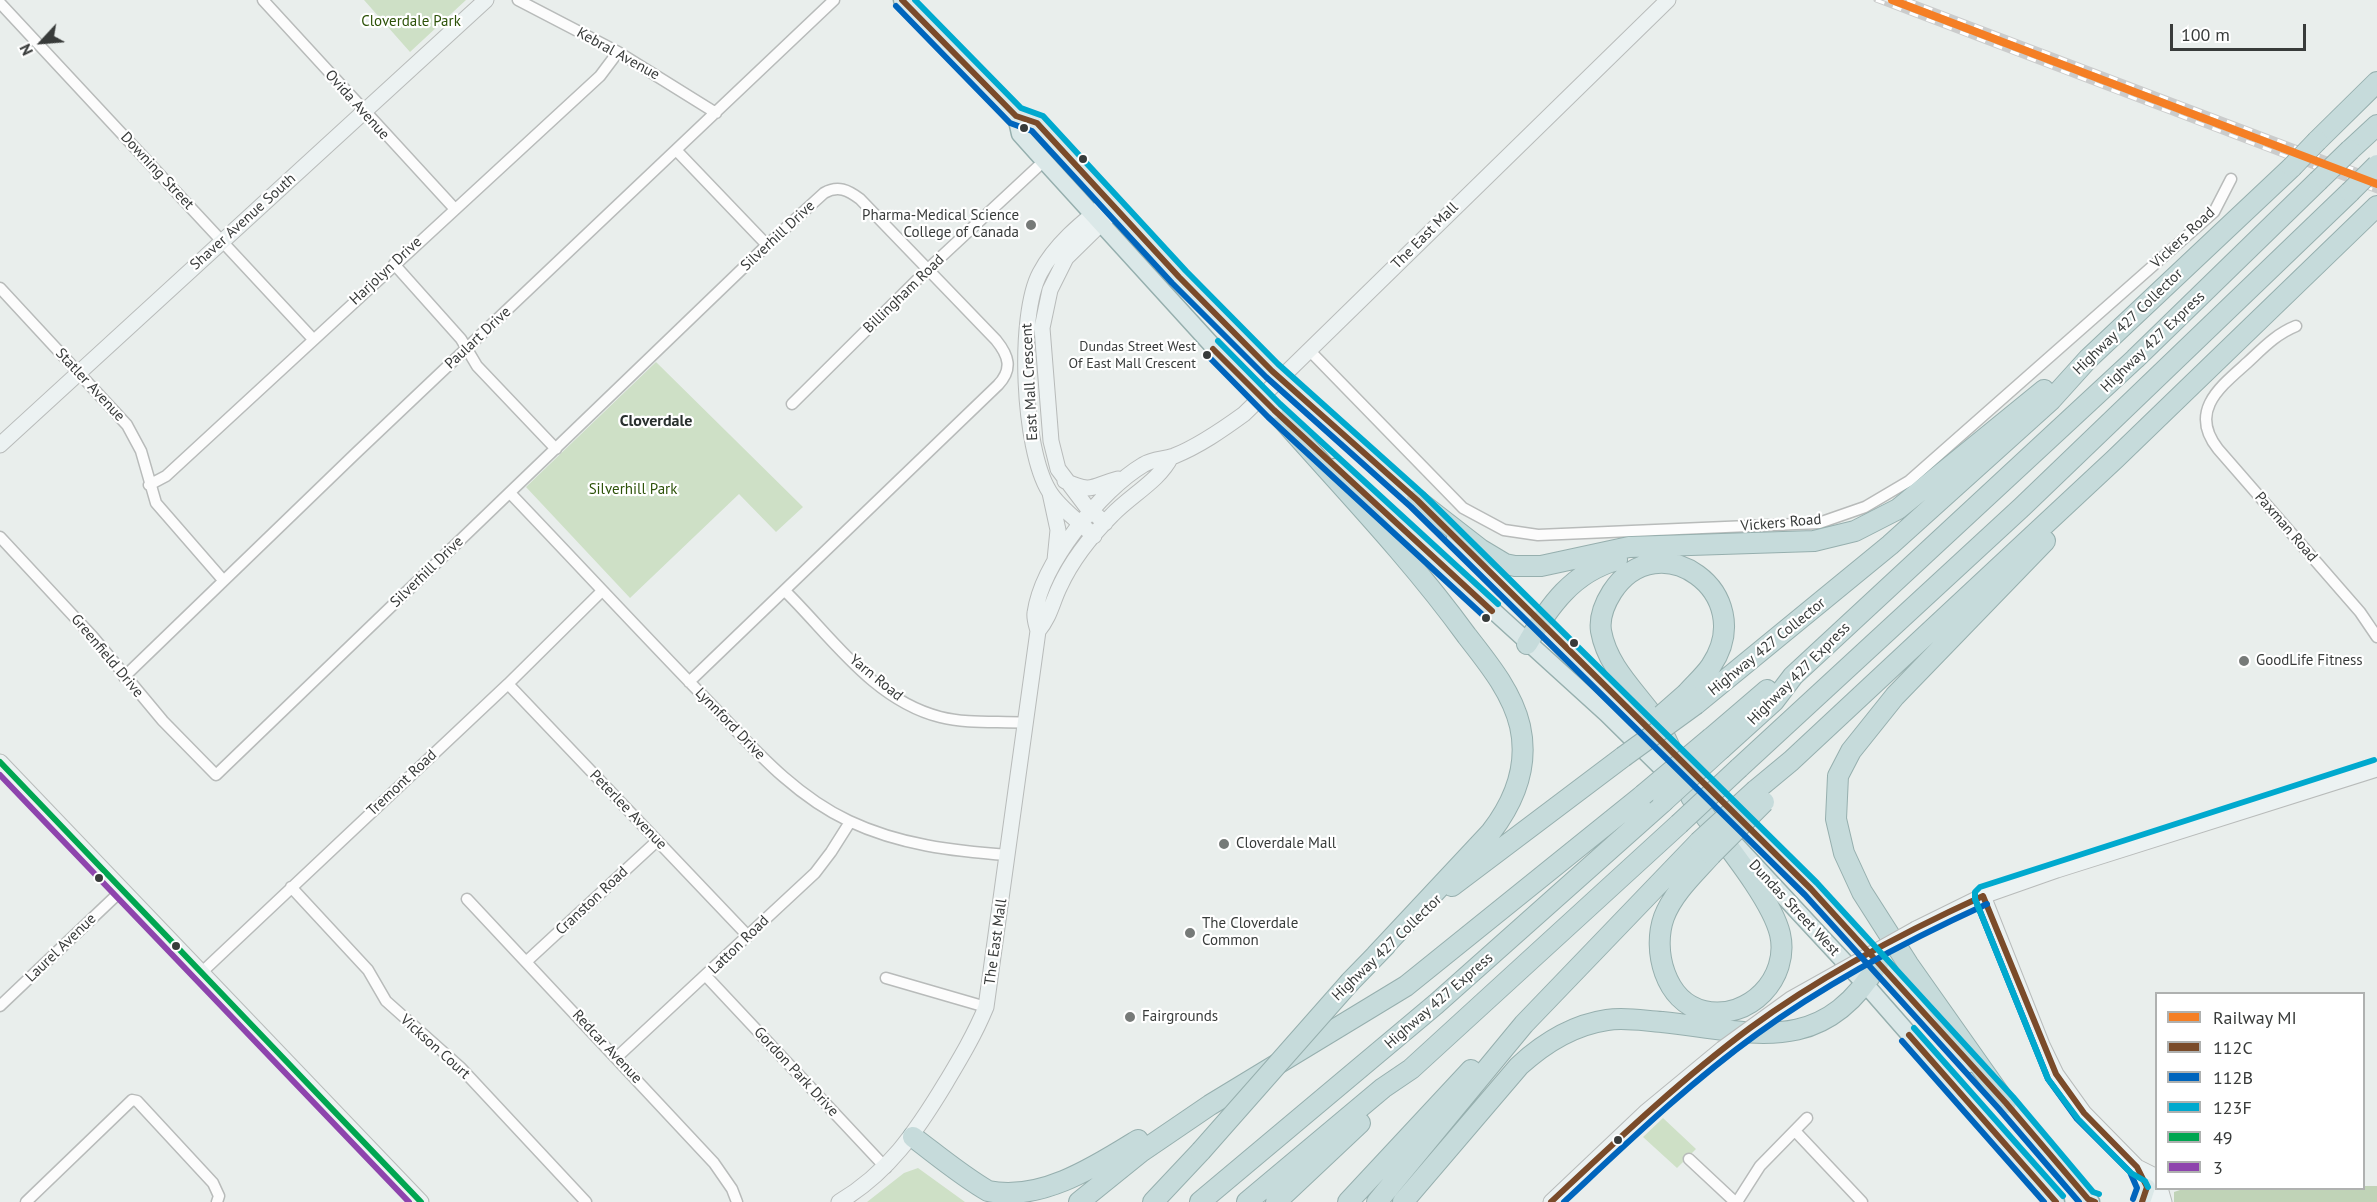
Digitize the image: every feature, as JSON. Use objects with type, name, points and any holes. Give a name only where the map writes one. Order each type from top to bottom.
[{"type":"highway","name":"Highway 427 Collector","points":[[1153,1202],[1201,1152],[1376,954],[1433,901],[1593,779],[1691,698],[1890,545],[2051,400],[2088,359],[2292,167],[2377,82]]},
{"type":"highway","name":"Highway 427 Express","points":[[1200,1202],[1436,1004],[1663,802],[1716,743],[1774,701],[1793,676],[2135,359],[2377,124]]},
{"type":"highway","name":"Highway 427 Express","points":[[1247,1202],[1383,1088],[1411,1069],[1679,824],[2022,507],[2377,165]]},
{"type":"highway","points":[[1691,797],[1766,902],[1780,936],[1778,970],[1767,991],[1750,1002],[1727,1012],[1703,1010],[1680,997],[1659,959],[1659,939],[1664,916],[1705,849],[1760,796],[1791,762],[2069,501],[2376,207]]},
{"type":"highway","points":[[1417,500],[1480,549],[1505,564],[1515,566],[1541,566],[1629,547],[1814,541],[1855,531],[1898,509],[2042,391],[2088,359]]},
{"type":"highway","points":[[1274,410],[1422,578],[1486,660],[1517,717],[1522,743],[1522,762],[1515,792],[1505,814],[1376,954]]},
{"type":"highway","points":[[2006,1103],[1908,964],[1862,892],[1844,853],[1836,819],[1838,776],[1851,751],[1895,696],[2045,541],[2069,501]]},
{"type":"highway","points":[[1527,644],[1540,621],[1565,589],[1598,566],[1669,546]]},
{"type":"highway","points":[[1672,752],[1655,718],[1612,661],[1601,630],[1601,616],[1607,599],[1619,582],[1627,575],[1655,564],[1671,564],[1696,572],[1715,591],[1723,618],[1720,646],[1691,698]]},
{"type":"highway","points":[[1079,1202],[1141,1152],[1248,1080],[1406,986],[1643,795],[1716,743]]},
{"type":"highway","points":[[1348,1202],[1525,1011],[1650,884],[1679,860],[1705,849]]},
{"type":"highway","points":[[1377,1202],[1524,1024],[1679,860]]},
{"type":"highway","points":[[1402,1202],[1519,1066],[1537,1049],[1574,1029],[1609,1019],[1740,1033],[1793,1033],[1835,1013],[1866,985],[1878,964]]},
{"type":"highway","points":[[1276,1202],[1388,1096],[1411,1069]]},
{"type":"highway","points":[[913,1137],[989,1192],[1013,1200],[1034,1198],[1064,1189],[1215,1091],[1248,1080]]},
{"type":"main road","name":"Shaver Avenue South","points":[[0,445],[486,0]]},
{"type":"main road","name":"Dundas Street West","points":[[902,0],[1016,116],[1037,123],[1112,205],[1293,392],[1417,500],[1811,889],[2092,1201]]},
{"type":"main road","name":"The East Mall","points":[[839,1202],[886,1168],[913,1137],[964,1052],[986,1007],[1038,631],[1034,616],[1054,562],[1087,518],[1124,477],[1156,458],[1171,457],[1204,440],[1244,414],[1668,0]]},
{"type":"main road","name":"Dundas Street West","points":[[1016,116],[1020,134],[1251,388],[1527,644],[1606,714],[1691,797],[1866,985],[2056,1202]]},
{"type":"main road","name":"East Mall Crescent","points":[[1105,523],[1087,518],[1050,493],[1037,463],[1032,438],[1026,348],[1027,311],[1040,273],[1052,254],[1112,205]]},
{"type":"main road","name":"East Mall Crescent","points":[[1094,536],[1087,518],[1058,469],[1051,441],[1042,328],[1050,290],[1066,258],[1097,218]]},
{"type":"main road","name":"The East Mall","points":[[1038,631],[1048,620],[1066,574],[1094,536],[1141,488],[1164,471],[1171,457]]},
{"type":"main road","points":[[1065,481],[1078,487],[1095,489],[1124,477]]},
{"type":"main road","points":[[1050,493],[1058,530],[1054,562]]},
{"type":"main road","points":[[0,762],[421,1202]]},
{"type":"main road","points":[[1551,1202],[1647,1111],[1722,1049],[1791,999],[1916,929],[1983,896],[2169,834],[2377,769]]},
{"type":"main road","points":[[1983,896],[2042,1045],[2056,1074],[2084,1113],[2137,1167],[2152,1192],[2164,1202]]},
{"type":"street","name":"Ovida Avenue","points":[[263,0],[364,113],[454,208]]},
{"type":"street","name":"Kebral Avenue","points":[[518,0],[618,52],[716,113]]},
{"type":"street","name":"Paulart Drive","points":[[124,677],[834,0]]},
{"type":"street","name":"Downing Street","points":[[0,3],[313,339]]},
{"type":"street","name":"Harjolyn Drive","points":[[149,485],[166,476],[454,208],[600,76],[618,52]]},
{"type":"street","points":[[676,150],[767,245]]},
{"type":"street","name":"Billingham Road","points":[[792,404],[928,269],[1044,161]]},
{"type":"street","name":"Vickers Road","points":[[1309,350],[1462,508],[1504,530],[1538,535],[1818,523],[1865,507],[1909,481],[2214,212],[2231,178]]},
{"type":"street","name":"Silverhill Drive","points":[[216,775],[767,245],[824,193],[843,189],[860,199],[1005,350],[1009,364],[1006,374],[689,682]]},
{"type":"street","points":[[394,264],[467,349],[477,366],[556,449]]},
{"type":"street","name":"Statler Avenue","points":[[0,288],[127,425],[141,451],[149,485],[161,510],[224,580]]},
{"type":"street","name":"Paxman Road","points":[[2295,326],[2281,332],[2217,390],[2206,413],[2205,428],[2214,444],[2360,612],[2377,637]]},
{"type":"street","name":"Lynnford Drive","points":[[510,493],[689,682],[796,788],[850,822],[909,844],[935,849],[1008,855]]},
{"type":"street","name":"Greenfield Drive","points":[[0,537],[93,637],[124,677],[216,775]]},
{"type":"street","name":"Tremont Road","points":[[201,973],[508,684],[602,591]]},
{"type":"street","name":"Yarn Road","points":[[785,591],[866,675],[901,700],[939,717],[1026,723]]},
{"type":"street","name":"Peterlee Avenue","points":[[508,684],[748,936]]},
{"type":"street","name":"Latton Road","points":[[616,1058],[819,868],[850,822]]},
{"type":"street","name":"Cranston Road","points":[[527,961],[657,841]]},
{"type":"street","name":"Vickson Court","points":[[291,887],[368,970],[386,1001],[468,1075],[586,1202]]},
{"type":"street","name":"Laurel Avenue","points":[[0,1006],[122,890]]},
{"type":"street","name":"Redcar Avenue","points":[[467,899],[714,1163],[732,1189],[737,1202]]},
{"type":"street","name":"Gordon Park Drive","points":[[706,976],[886,1168]]},
{"type":"street","points":[[886,978],[986,1007]]},
{"type":"street","points":[[26,1202],[132,1100],[137,1101],[213,1183],[219,1196],[216,1202]]},
{"type":"street","points":[[1689,1159],[1736,1202],[1760,1166],[1796,1132],[1807,1118]]},
{"type":"street","points":[[1796,1132],[1862,1202]]},
{"type":"green space","name":"Cloverdale Park","points":[[364,0],[466,0],[410,52]]},
{"type":"green space","name":"Silverhill Park","points":[[656,362],[803,507],[776,532],[739,494],[630,598],[526,487]]},
{"type":"green space","points":[[1663,1118],[1696,1149],[1677,1168],[1643,1137]]},
{"type":"green space","points":[[918,1168],[965,1202],[867,1202],[904,1173]]},
{"type":"green space","points":[[2365,1186],[2377,1186],[2377,1202],[2174,1202],[2174,1192],[2180,1190],[2365,1190]]},
{"type":"railway","points":[[1876,0],[2377,191]]},
{"type":"railway","points":[[1907,0],[2377,178]]},
{"type":"rail line","name":"MI","points":[[1892,0],[2377,184]]},
{"type":"transit line","name":"112C","points":[[902,0],[1016,116],[1037,123],[1179,277],[1272,371],[1417,500],[1811,889],[2006,1103],[2088,1199],[2095,1202]]},
{"type":"transit line","name":"123F","points":[[915,0],[1021,108],[1043,116],[1186,271],[1278,364],[1423,494],[1817,883],[2013,1097],[2093,1192],[2099,1194]]},
{"type":"transit line","name":"112B","points":[[896,6],[1010,123],[1032,131],[1172,283],[1266,377],[1411,507],[1805,895],[1999,1109],[2079,1202]]},
{"type":"transit line","name":"123F","points":[[1218,341],[1280,404],[1498,604]]},
{"type":"transit line","name":"112C","points":[[1213,349],[1274,410],[1492,611]]},
{"type":"transit line","name":"112B","points":[[1207,355],[1268,417],[1486,618]]},
{"type":"transit line","name":"123F","points":[[2148,1187],[2145,1181],[2131,1173],[2078,1119],[2048,1079],[1975,899],[1975,892],[1980,887],[2374,760]]},
{"type":"transit line","name":"49","points":[[0,762],[421,1202]]},
{"type":"transit line","name":"3","points":[[0,775],[409,1202]]},
{"type":"transit line","name":"112C","points":[[1983,896],[2056,1074],[2084,1113],[2137,1167],[2147,1187],[2142,1202]]},
{"type":"transit line","name":"112C","points":[[1551,1202],[1673,1091],[1750,1028],[1805,990],[1863,956],[1983,896]]},
{"type":"transit line","name":"112B","points":[[1975,899],[2048,1079],[2077,1119],[2130,1172],[2137,1188],[2133,1199]]},
{"type":"transit line","name":"112B","points":[[1564,1202],[1682,1094],[1757,1034],[1868,963],[1987,904]]},
{"type":"transit line","name":"123F","points":[[1914,1028],[2063,1196]]},
{"type":"transit line","name":"112C","points":[[1909,1035],[2056,1202]]},
{"type":"transit line","name":"112B","points":[[1902,1041],[2044,1202]]},
{"type":"place","name":"Pharma-Medical Science College of Canada","points":[[1031,225]]},
{"type":"place","name":"Dundas Street West Of East Mall Crescent","points":[[1207,355]]},
{"type":"place","name":"GoodLife Fitness","points":[[2244,661]]},
{"type":"place","name":"Cloverdale Mall","points":[[1224,844]]},
{"type":"place","name":"The Cloverdale Common","points":[[1190,933]]},
{"type":"place","name":"Fairgrounds","points":[[1130,1017]]},
{"type":"district","name":"Cloverdale","points":[[656,421]]}]
